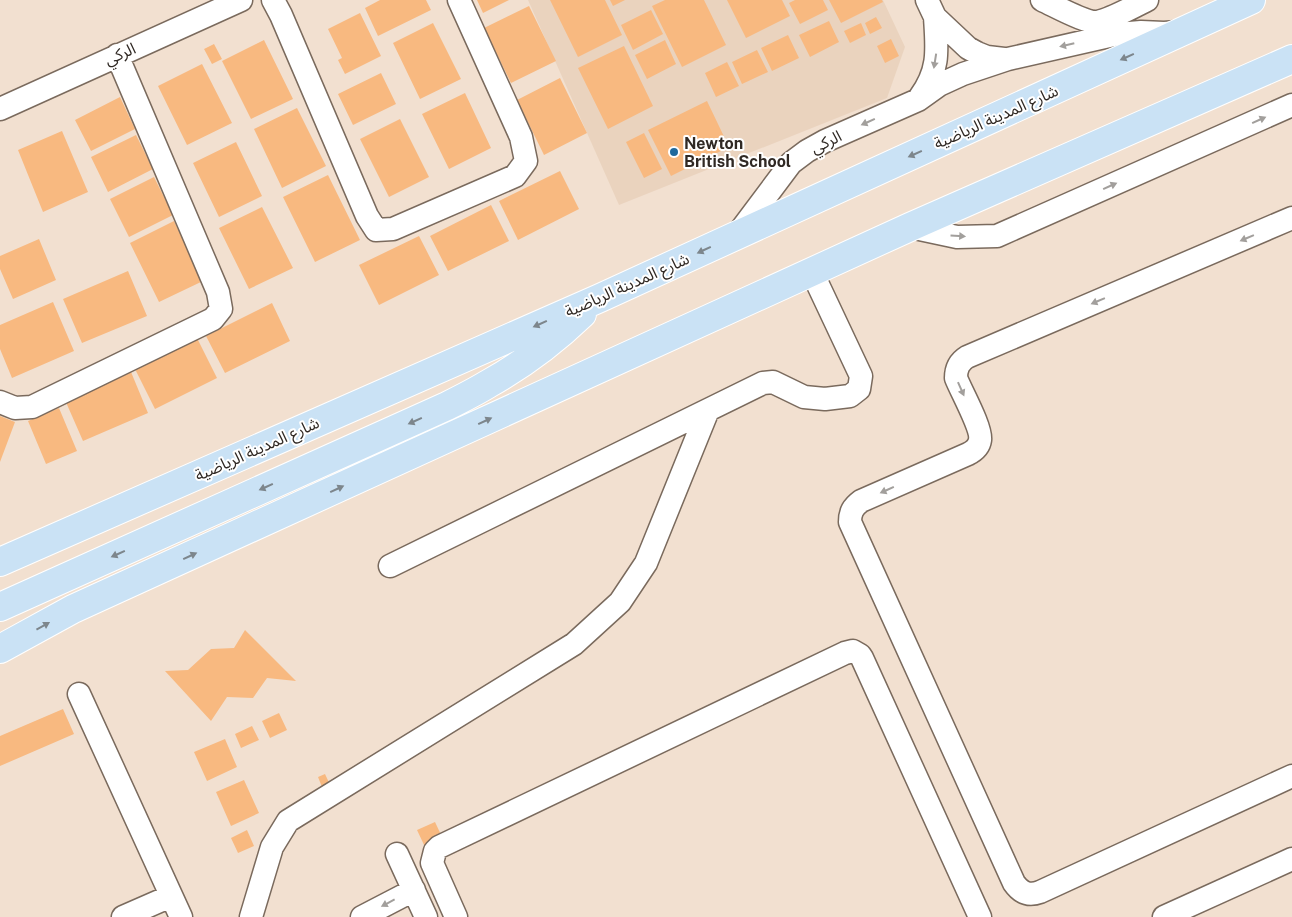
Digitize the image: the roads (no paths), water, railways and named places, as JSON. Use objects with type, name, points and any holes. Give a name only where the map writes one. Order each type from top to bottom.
[{"type":"main road","name":"شارع المدينة الرياضية","points":[[0,562],[600,298],[1184,31],[1237,3]]},
{"type":"main road","points":[[0,649],[73,609],[910,227],[1292,59]]},
{"type":"main road","points":[[0,607],[455,402],[528,359],[565,330],[600,298]]},
{"type":"street","name":"الركي","points":[[0,109],[241,0]]},
{"type":"street","points":[[273,0],[367,216],[376,230],[393,229],[515,176],[526,161],[521,137],[459,0]]},
{"type":"street","points":[[1042,0],[1086,20],[1095,22],[1103,21],[1147,0]]},
{"type":"street","name":"الركي","points":[[931,9],[960,41],[977,53],[997,59],[1008,59]]},
{"type":"street","name":"الركي","points":[[918,100],[932,75],[936,61],[931,9]]},
{"type":"street","name":"الركي","points":[[737,235],[791,163],[807,151],[825,141],[918,100],[939,85],[963,74],[1008,59],[1118,34],[1184,31]]},
{"type":"street","points":[[0,402],[15,408],[32,406],[213,319],[221,309],[218,292],[117,55]]},
{"type":"street","points":[[910,227],[957,237],[998,236],[1292,105]]},
{"type":"street","points":[[1292,218],[962,360],[958,365],[956,378],[980,434],[978,446],[968,454],[861,501],[852,509],[850,515],[850,522],[1014,883],[1022,892],[1028,894],[1040,892],[1292,776]]},
{"type":"street","points":[[390,566],[763,383],[772,382],[804,397],[825,399],[850,396],[859,389],[861,376],[812,272]]},
{"type":"street","points":[[251,917],[272,847],[288,821],[574,644],[620,602],[646,563],[708,410]]},
{"type":"street","points":[[456,917],[432,863],[435,851],[439,847],[845,653],[853,651],[862,658],[980,917]]},
{"type":"street","points":[[79,694],[181,917]]},
{"type":"street","points":[[397,854],[426,917]]},
{"type":"street","points":[[1164,917],[1292,859]]},
{"type":"street","points":[[362,917],[414,890]]},
{"type":"street","points":[[123,917],[171,896]]},
{"type":"place","name":"Newton British School","points":[[674,152]]}]
